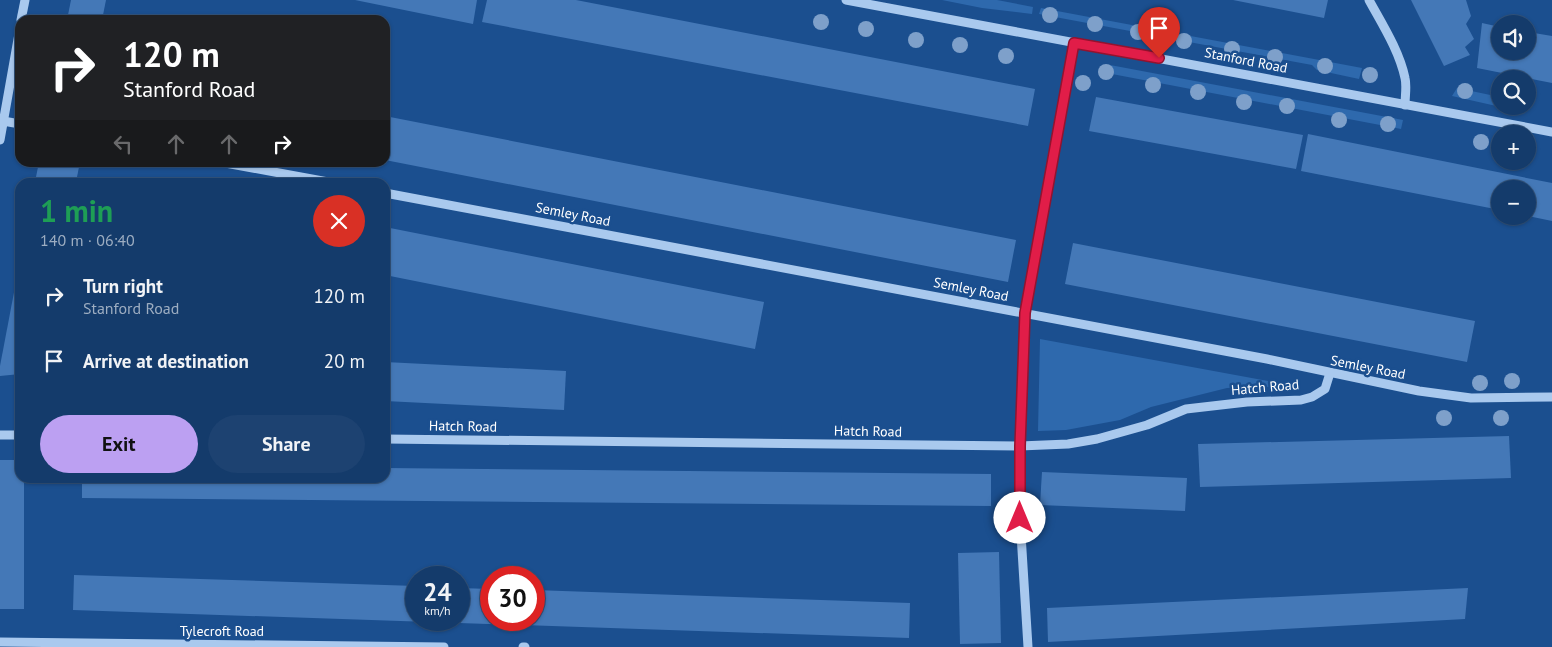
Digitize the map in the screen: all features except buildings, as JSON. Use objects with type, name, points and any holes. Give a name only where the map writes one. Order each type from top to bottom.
[{"type":"street","points":[[22,15],[25,0]]},
{"type":"street","name":"Stanford Road","points":[[846,0],[1552,132]]},
{"type":"street","points":[[1369,0],[1394,47],[1403,72],[1406,89],[1405,105]]},
{"type":"street","points":[[1028,647],[1020,518],[1020,446],[1025,313],[1074,43]]},
{"type":"street","points":[[0,140],[15,57]]},
{"type":"street","points":[[4,121],[15,123]]},
{"type":"street","points":[[247,167],[306,178]]},
{"type":"street","name":"Semley Road","points":[[390,194],[1025,313],[1419,391],[1471,398],[1552,397]]},
{"type":"street","name":"Hatch Road","points":[[390,439],[1020,446],[1068,444],[1124,433],[1186,409],[1301,400],[1325,389],[1330,373]]},
{"type":"street","points":[[0,435],[15,435]]},
{"type":"street","name":"Tylecroft Road","points":[[0,642],[444,647]]},
{"type":"shaded area","points":[[942,0],[997,0],[1033,7],[1032,14],[982,8]]},
{"type":"shaded area","points":[[1041,8],[1362,68],[1359,79],[1317,70],[1312,65],[1039,14]]},
{"type":"shaded area","points":[[1110,65],[1403,120],[1401,129],[1112,74]]},
{"type":"shaded area","points":[[1457,88],[1491,95],[1491,105],[1452,96]]},
{"type":"shaded area","points":[[1040,339],[1274,382],[1271,387],[1227,388],[1151,407],[1120,420],[1066,430],[1038,431]]},
{"type":"route","points":[[1020,518],[1020,446],[1025,313],[1074,43],[1159,58]]}]
